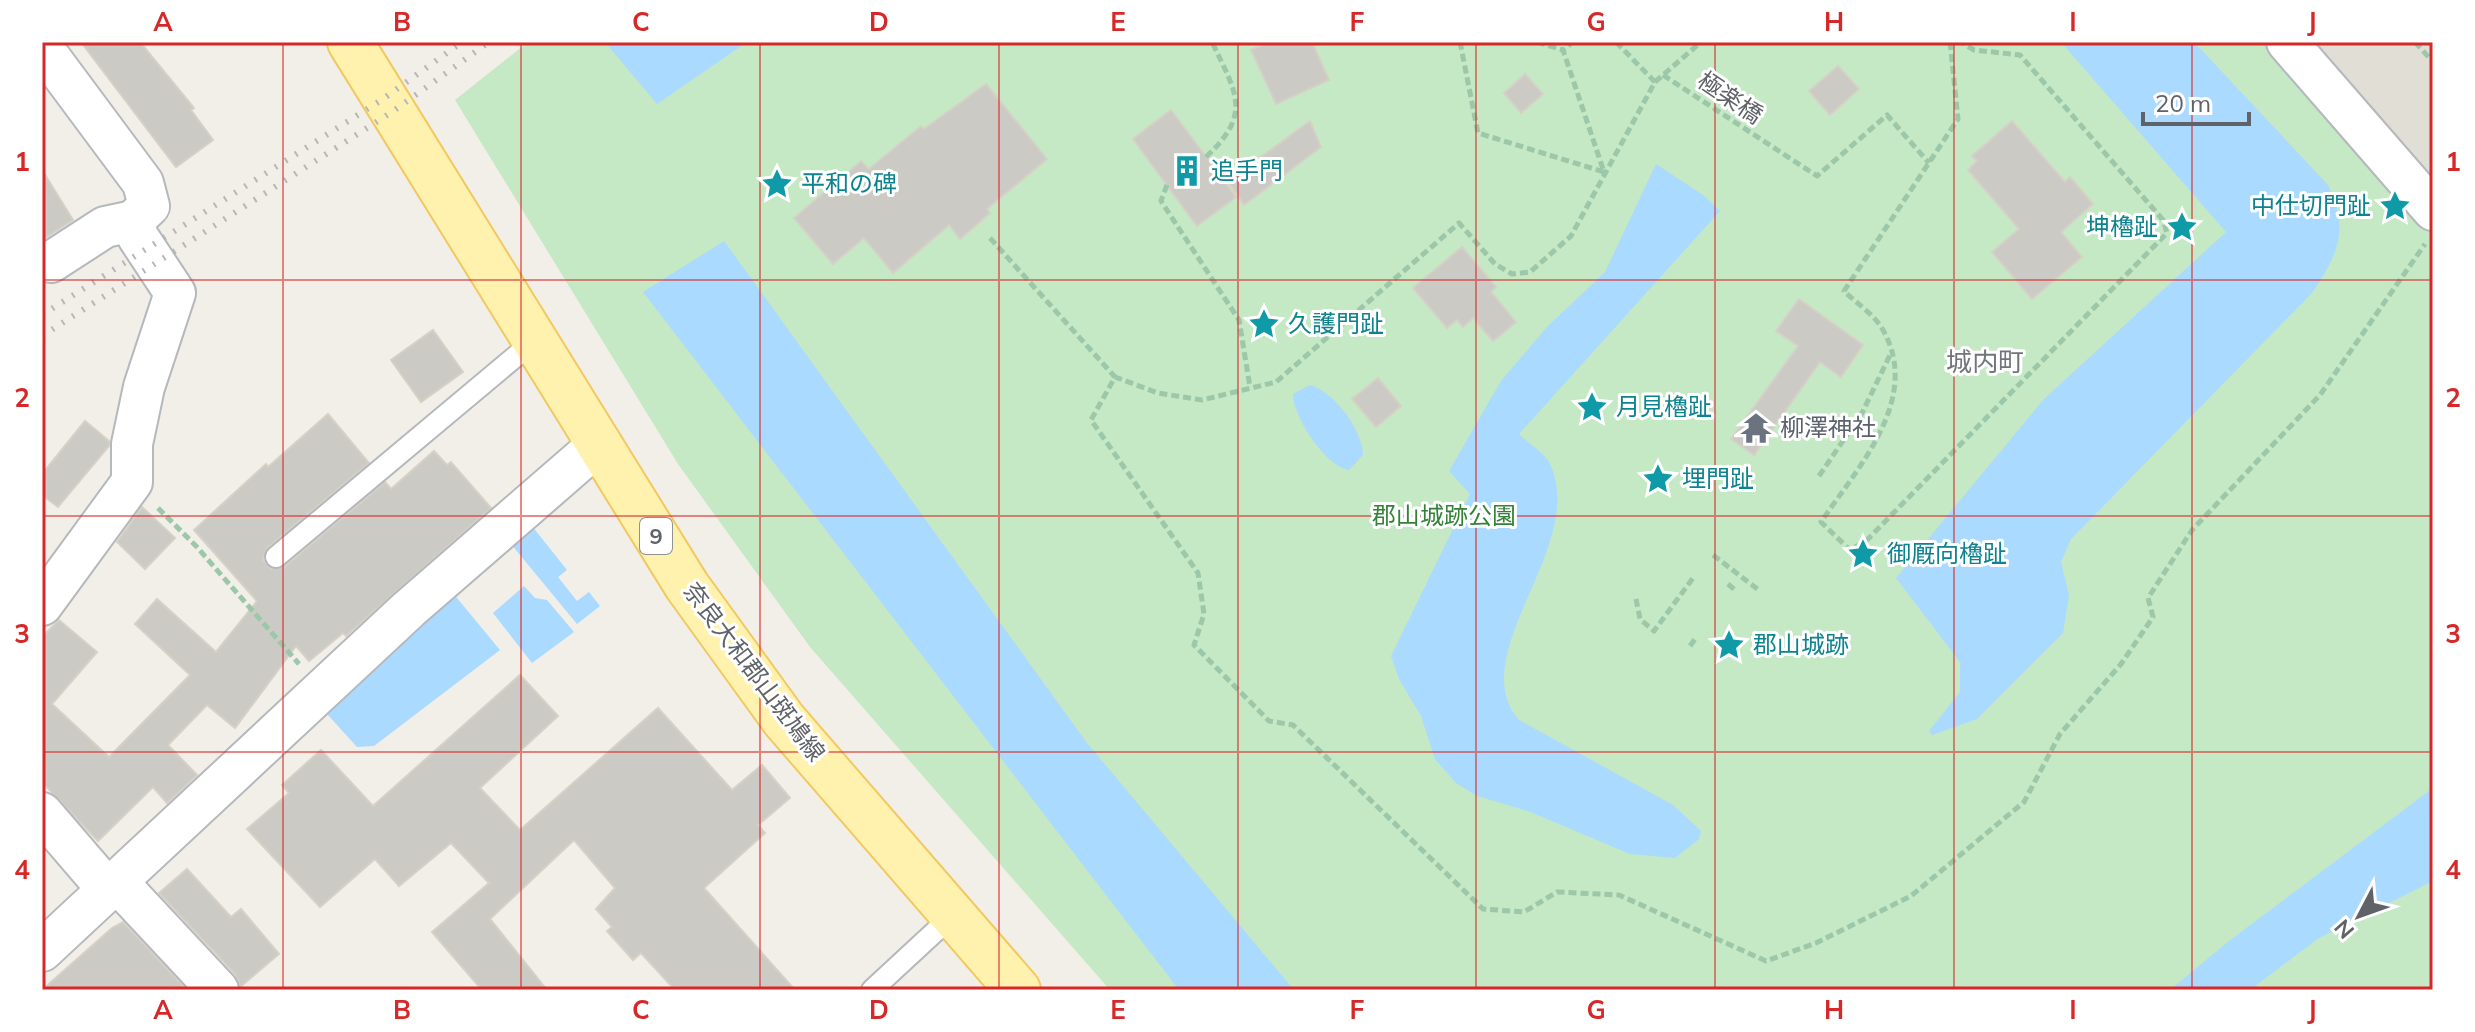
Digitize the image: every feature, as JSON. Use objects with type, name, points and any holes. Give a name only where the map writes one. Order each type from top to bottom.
[{"type":"main road","name":"奈良大和郡山斑鳩線","points":[[350,42],[687,586],[755,682],[1018,990]]},
{"type":"street","points":[[2287,42],[2433,210]]},
{"type":"street","points":[[42,47],[143,183],[149,206],[133,221],[105,227],[51,262]]},
{"type":"street","points":[[42,605],[132,482],[132,444],[144,387],[175,293],[138,237],[133,221]]},
{"type":"street","points":[[42,951],[409,609],[599,444]]},
{"type":"street","points":[[42,813],[218,990]]},
{"type":"lane","points":[[276,557],[534,341]]},
{"type":"lane","points":[[872,990],[953,915]]},
{"type":"path","points":[[1206,157],[1229,136],[1238,97],[1212,42]]},
{"type":"path","points":[[1460,42],[1478,133],[1604,172]]},
{"type":"path","points":[[1537,42],[1563,50]]},
{"type":"path","points":[[1563,50],[1573,42]]},
{"type":"path","points":[[1616,42],[1655,82]]},
{"type":"path","points":[[990,238],[1115,377],[1158,393],[1202,400],[1276,382],[1459,223],[1495,264],[1512,274],[1530,272],[1571,236],[1655,82],[1701,42]]},
{"type":"path","points":[[1950,42],[1958,119],[1844,291],[1882,327],[1892,350],[1896,387],[1885,427],[1821,522],[1850,550],[1879,528],[2167,233],[2163,220],[2020,55],[1974,50],[1961,42]]},
{"type":"path","points":[[2415,42],[2433,62]]},
{"type":"path","points":[[1563,50],[1604,172]]},
{"type":"path","name":"極楽橋","points":[[1663,75],[1817,176],[1887,115],[1929,163]]},
{"type":"path","points":[[1167,185],[1161,201],[1239,320],[1250,387]]},
{"type":"path","points":[[1115,377],[1091,420],[1198,573],[1204,614],[1194,645],[1269,721],[1293,725],[1483,909],[1524,912],[1557,892],[1619,895],[1766,961],[1816,943],[1911,896],[2024,802],[2060,734],[2121,664],[2153,617],[2148,598],[2192,530],[2320,395],[2433,234]]},
{"type":"path","points":[[1819,476],[1862,413],[1892,350]]},
{"type":"path","points":[[132,482],[196,546],[322,691]]},
{"type":"path","points":[[1713,555],[1760,591]]},
{"type":"path","points":[[1636,599],[1640,619],[1654,631],[1693,578]]},
{"type":"path","points":[[1728,584],[1735,590]]},
{"type":"path","points":[[1690,646],[1695,639]]},
{"type":"shaded area","points":[[2306,42],[2433,42],[2433,187]]},
{"type":"green space","name":"郡山城跡公園","points":[[528,42],[2306,42],[2433,187],[2433,990],[1110,990],[810,647],[678,464],[455,100]]},
{"type":"water","points":[[605,42],[747,42],[657,104]]},
{"type":"water","points":[[2061,42],[2194,42],[2328,185],[2338,215],[2338,241],[2329,266],[2312,293],[2071,539],[2061,562],[2069,595],[2063,633],[1977,719],[1932,735],[1929,731],[1960,692],[1960,662],[1896,578],[2043,400],[2226,232]]},
{"type":"water","points":[[1656,164],[1703,195],[1720,211],[1519,434],[1548,460],[1557,496],[1553,530],[1505,664],[1506,693],[1519,720],[1673,805],[1701,831],[1699,839],[1675,858],[1630,854],[1528,811],[1477,796],[1456,783],[1435,759],[1421,716],[1399,679],[1391,656],[1470,494],[1449,471],[1501,381],[1546,328],[1605,272]]},
{"type":"water","points":[[724,241],[1087,743],[1294,990],[1179,990],[643,292]]},
{"type":"water","points":[[1310,385],[1329,395],[1346,413],[1358,434],[1363,455],[1349,470],[1340,467],[1321,451],[1299,415],[1293,394]]},
{"type":"water","points":[[532,526],[567,570],[558,577],[577,601],[589,592],[600,606],[577,624],[511,544]]},
{"type":"water","points":[[524,586],[535,598],[547,600],[574,632],[532,663],[493,613]]},
{"type":"water","points":[[452,592],[500,650],[374,746],[357,747],[327,714]]},
{"type":"water","points":[[2433,788],[2433,881],[2319,938],[2250,990],[2170,990],[2229,941]]},
{"type":"building","points":[[81,42],[140,42],[194,108],[191,110],[213,140],[176,167]]},
{"type":"building","points":[[1268,42],[1312,42],[1329,80],[1276,104],[1251,50]]},
{"type":"building","points":[[1838,66],[1859,89],[1830,115],[1809,91]]},
{"type":"building","points":[[1525,74],[1543,94],[1521,113],[1504,93]]},
{"type":"building","points":[[986,84],[1047,159],[987,209],[990,213],[960,239],[949,225],[893,273],[864,238],[833,264],[794,218],[861,161],[869,169],[921,126],[924,129]]},
{"type":"building","name":"追手門","points":[[1171,110],[1236,197],[1197,226],[1133,139]]},
{"type":"building","points":[[1310,121],[1321,147],[1244,205],[1228,181]]},
{"type":"building","points":[[2012,121],[2065,182],[2070,177],[2093,204],[2061,232],[2082,257],[2032,299],[1992,252],[2019,229],[1968,170],[1977,161],[1972,156]]},
{"type":"building","points":[[42,170],[73,220],[42,240]]},
{"type":"building","points":[[1462,247],[1496,287],[1491,292],[1516,322],[1493,341],[1473,318],[1463,327],[1457,320],[1447,328],[1413,288]]},
{"type":"building","points":[[1799,299],[1863,345],[1841,377],[1820,362],[1754,455],[1731,439],[1798,346],[1776,331]]},
{"type":"building","points":[[433,330],[463,372],[421,402],[391,360]]},
{"type":"building","points":[[1378,378],[1401,406],[1376,427],[1352,399]]},
{"type":"building","points":[[328,414],[369,463],[267,548],[263,560],[271,569],[284,567],[385,482],[391,489],[434,451],[447,465],[451,462],[491,508],[346,636],[343,633],[309,661],[296,646],[235,728],[207,705],[168,745],[197,775],[167,803],[153,787],[98,841],[42,782],[42,637],[59,620],[97,652],[52,704],[109,757],[190,675],[135,624],[157,599],[216,652],[257,601],[194,530],[266,464],[268,467]]},
{"type":"building","points":[[85,421],[109,441],[109,446],[58,507],[42,495],[42,474]]},
{"type":"building","points":[[142,507],[175,538],[145,569],[117,542]]},
{"type":"building","points":[[520,675],[558,716],[480,788],[520,830],[658,708],[732,790],[762,765],[790,798],[758,825],[765,833],[704,888],[795,990],[675,990],[641,953],[633,960],[607,931],[612,927],[596,909],[615,888],[574,840],[490,919],[547,990],[482,990],[432,932],[489,883],[451,843],[399,886],[375,859],[320,907],[247,829],[289,793],[282,785],[321,750],[373,806]]},
{"type":"building","points":[[187,869],[231,917],[241,909],[279,954],[240,987],[235,974],[159,893]]},
{"type":"building","points":[[123,922],[187,990],[42,990],[112,928]]},
{"type":"railway","points":[[42,315],[383,99],[462,42]]},
{"type":"railway","points":[[42,336],[392,112],[489,42]]},
{"type":"place","name":"追手門","points":[[1187,171]]},
{"type":"place","name":"平和の碑","points":[[777,184]]},
{"type":"place","name":"中仕切門趾","points":[[2395,206]]},
{"type":"place","name":"坤櫓趾","points":[[2182,227]]},
{"type":"place","name":"久護門趾","points":[[1264,324]]},
{"type":"place","name":"月見櫓趾","points":[[1592,407]]},
{"type":"place","name":"柳澤神社","points":[[1756,428]]},
{"type":"place","name":"埋門趾","points":[[1658,479]]},
{"type":"place","name":"御厩向櫓趾","points":[[1863,554]]},
{"type":"place","name":"郡山城跡","points":[[1729,645]]},
{"type":"district","name":"城内町","points":[[1985,362]]}]
